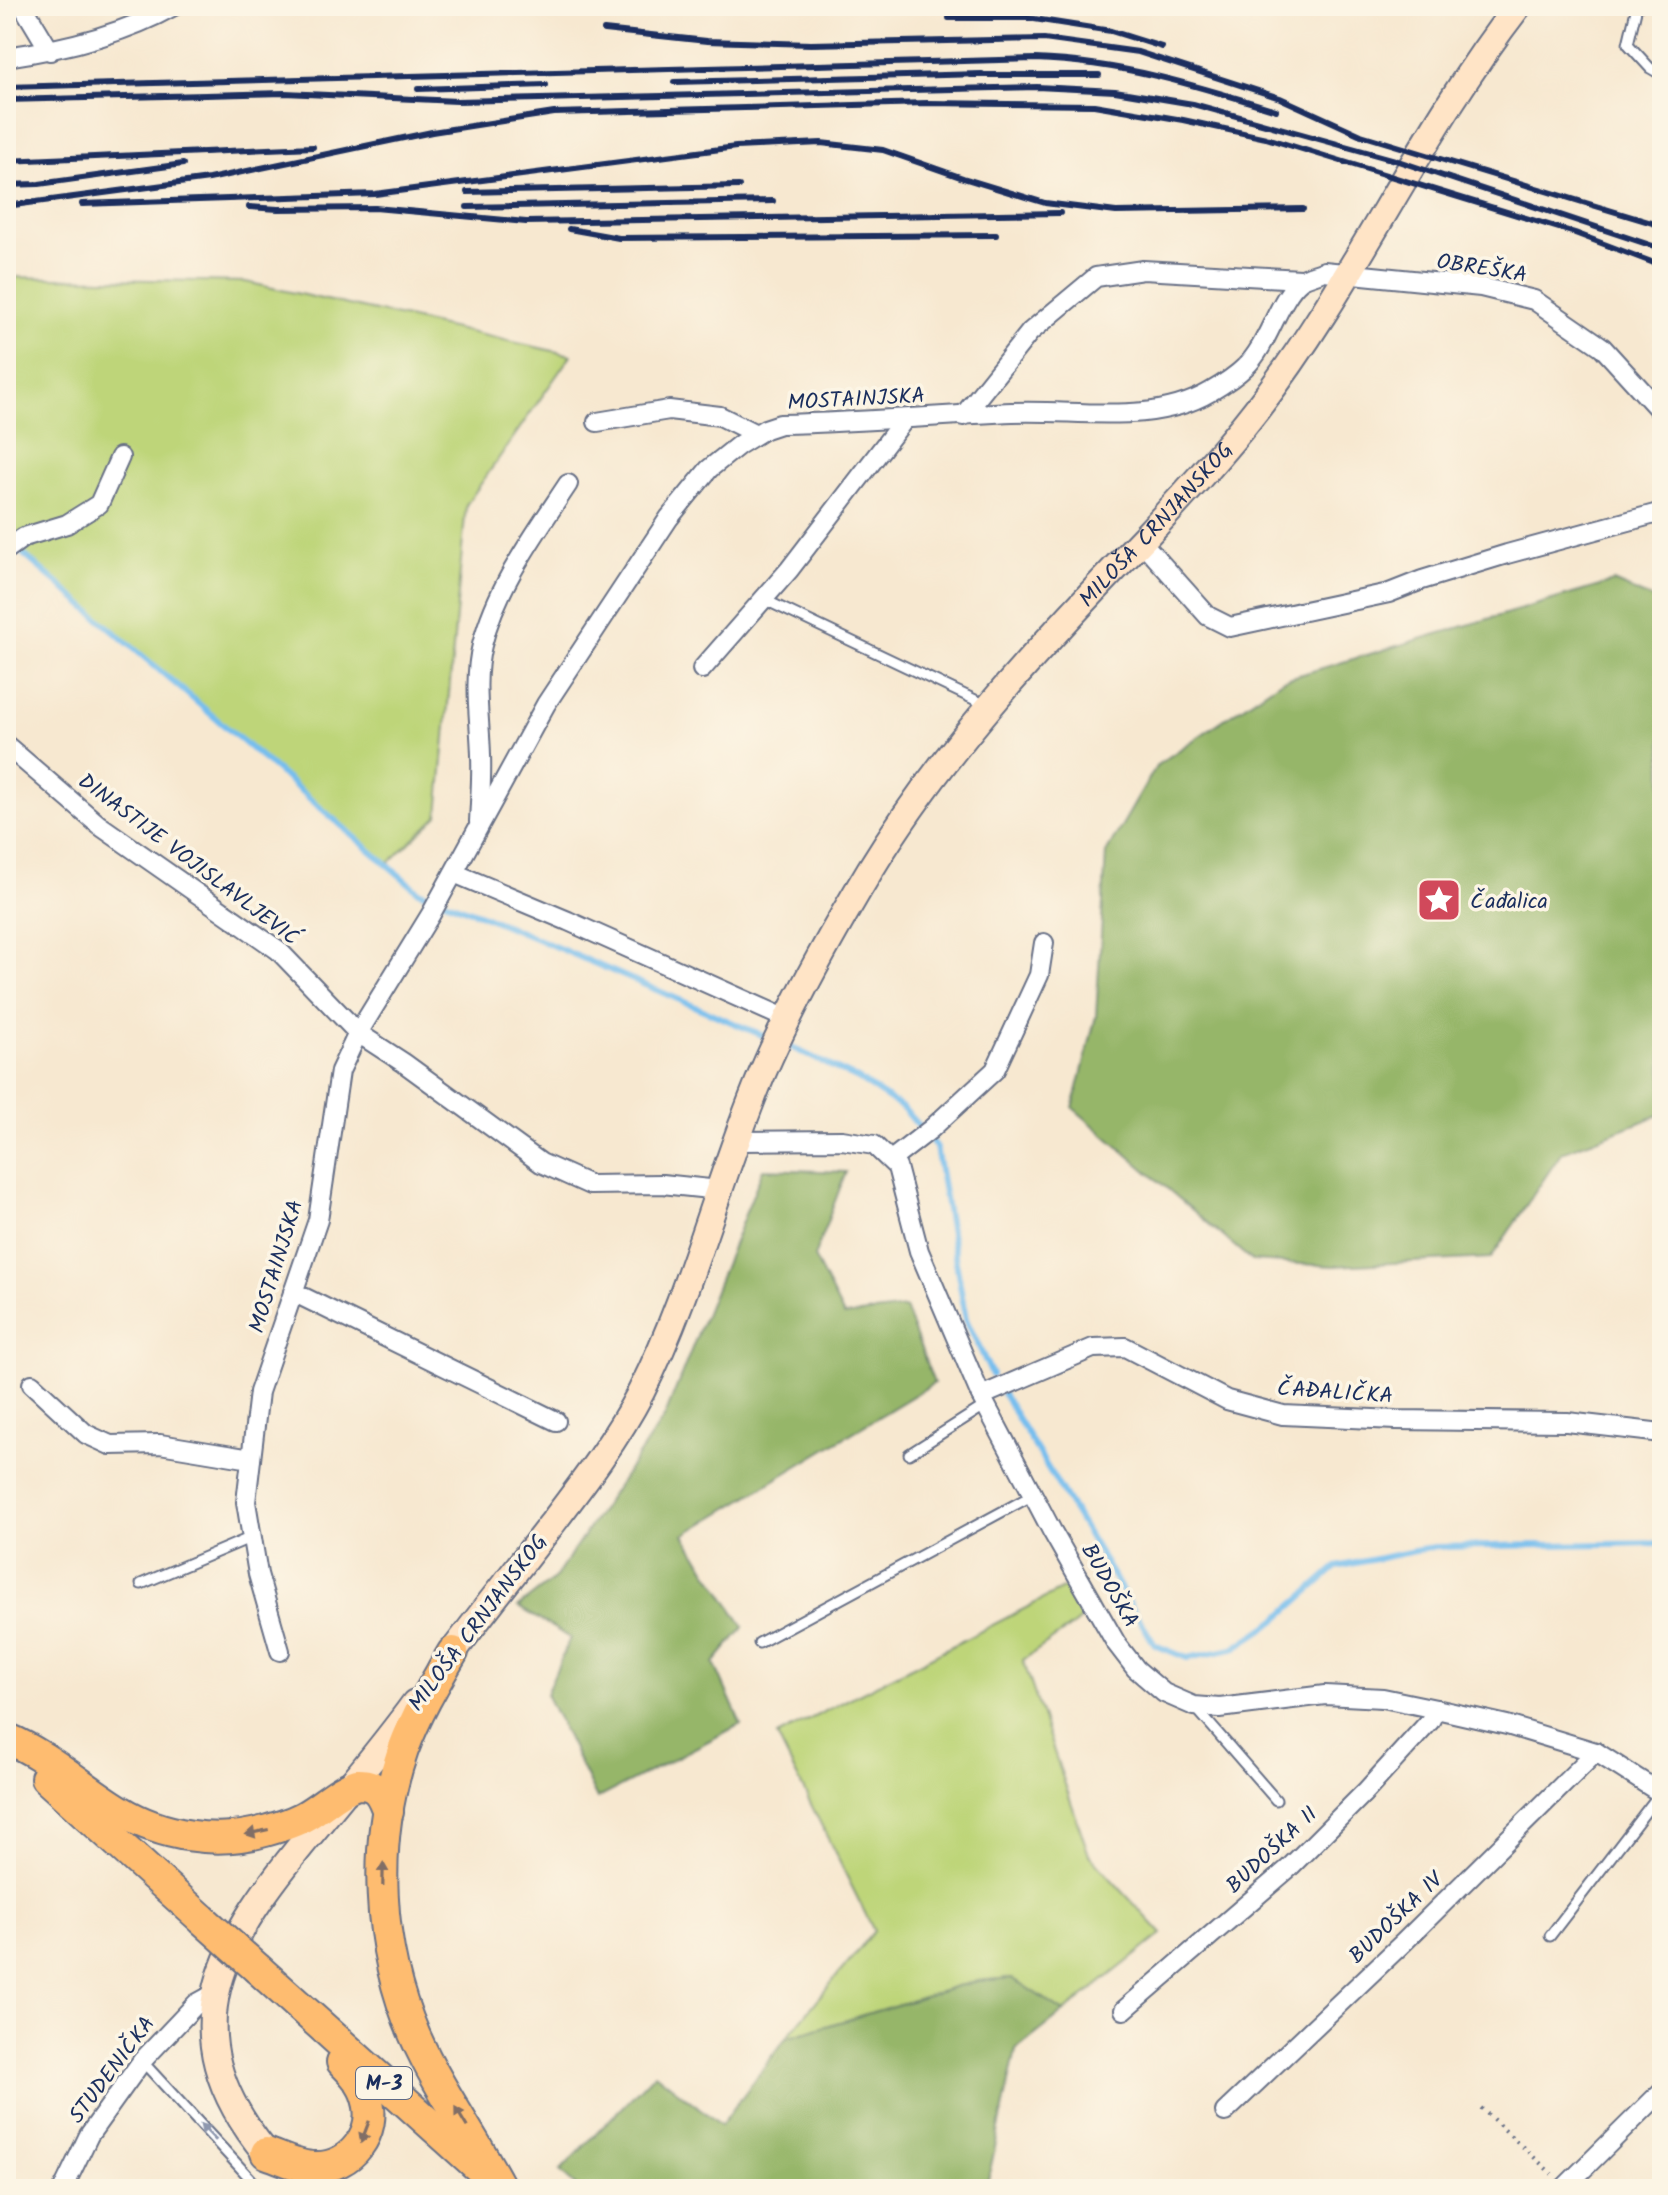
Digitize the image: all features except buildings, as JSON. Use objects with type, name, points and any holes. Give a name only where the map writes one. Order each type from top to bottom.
[{"type":"main road","name":"MILOŠA CRNJANSKOG","points":[[266,2153],[242,2122],[222,2081],[213,2041],[216,1993],[226,1957],[239,1931],[294,1853],[398,1727],[589,1475],[631,1411],[657,1358],[766,1066],[842,920],[882,852],[989,706],[1198,481],[1257,410],[1294,359],[1347,275],[1450,102],[1518,6]]},
{"type":"main road","points":[[453,1652],[410,1732],[396,1775],[388,1812],[383,1869],[384,1908],[391,1961],[401,1998],[429,2064],[501,2187]]},
{"type":"main road","points":[[6,1740],[51,1760],[136,1819],[168,1831],[198,1836],[238,1836],[282,1826],[305,1816],[350,1786],[363,1783],[375,1788],[388,1812]]},
{"type":"main road","name":"M-3","points":[[6,1740],[501,2187]]},
{"type":"main road","points":[[264,1974],[289,2006],[359,2080],[368,2099],[370,2114],[367,2132],[361,2143],[352,2154],[333,2165],[307,2167],[266,2153]]},
{"type":"main road","points":[[266,2153],[287,2174],[309,2189]]},
{"type":"street","points":[[23,6],[50,51]]},
{"type":"street","points":[[6,57],[50,51],[149,20],[174,6]]},
{"type":"street","points":[[963,416],[1030,332],[1096,277],[1143,270],[1301,279],[1324,271],[1347,275]]},
{"type":"street","name":"OBREŠKA","points":[[1347,275],[1481,287],[1534,300],[1602,347],[1662,413]]},
{"type":"street","name":"MOSTAINJSKA","points":[[280,1651],[258,1574],[246,1502],[259,1392],[318,1220],[340,1071],[358,1033],[431,914],[546,704],[669,518],[709,469],[756,434],[780,424],[1016,412],[1144,411],[1179,406],[1210,392],[1246,367],[1301,279]]},
{"type":"street","points":[[597,422],[669,410],[720,416],[756,434]]},
{"type":"street","points":[[702,669],[789,570],[904,420]]},
{"type":"street","points":[[6,550],[24,537],[67,524],[99,504],[120,457]]},
{"type":"street","points":[[479,825],[481,759],[478,682],[482,647],[493,613],[523,554],[568,484]]},
{"type":"street","points":[[1141,541],[1208,616],[1230,627],[1389,593],[1507,554],[1662,512]]},
{"type":"street","name":"DINASTIJE VOJISLAVLJEVIĆ","points":[[6,745],[99,825],[278,950],[358,1033],[541,1163],[590,1185],[662,1184],[719,1190]]},
{"type":"street","points":[[452,876],[568,921],[785,1027]]},
{"type":"street","points":[[737,1141],[842,1140],[874,1145],[891,1160],[931,1129],[995,1070],[1039,975],[1044,943]]},
{"type":"street","name":"BUDOŠKA","points":[[891,1160],[897,1167],[919,1251],[984,1400],[1033,1495],[1123,1652],[1136,1669],[1164,1693],[1194,1706],[1220,1708],[1325,1695],[1383,1698],[1507,1725],[1596,1752],[1661,1794]]},
{"type":"street","points":[[293,1292],[556,1421]]},
{"type":"street","name":"ČAĐALIČKA","points":[[984,1400],[1093,1348],[1125,1347],[1227,1400],[1283,1415],[1567,1422],[1662,1433]]},
{"type":"street","points":[[32,1384],[86,1434],[110,1445],[160,1444],[251,1459]]},
{"type":"street","name":"BUDOŠKA II","points":[[1124,2010],[1300,1857],[1367,1790],[1430,1721],[1436,1709]]},
{"type":"street","name":"BUDOŠKA IV","points":[[1225,2112],[1404,1942],[1596,1752]]},
{"type":"street","name":"STUDENIČKA","points":[[63,2189],[89,2135],[142,2061],[196,2004],[216,1993]]},
{"type":"street","points":[[1564,2188],[1662,2091]]},
{"type":"lane","points":[[1637,6],[1628,44],[1650,68],[1662,75]]},
{"type":"lane","points":[[763,599],[989,706]]},
{"type":"lane","points":[[909,1454],[984,1400]]},
{"type":"lane","points":[[759,1643],[1033,1495]]},
{"type":"lane","points":[[141,1584],[252,1537]]},
{"type":"lane","points":[[1194,1706],[1276,1800]]},
{"type":"lane","points":[[1550,1936],[1661,1794]]},
{"type":"lane","points":[[142,2061],[260,2189]]},
{"type":"path","points":[[1481,2108],[1564,2188]]},
{"type":"green space","points":[[6,277],[246,282],[571,355],[466,505],[438,815],[387,865],[6,541]]},
{"type":"green space","points":[[1613,582],[1662,603],[1662,1114],[1562,1152],[1491,1258],[1334,1266],[1252,1261],[1073,1108],[1096,1016],[1106,853],[1157,765],[1282,680]]},
{"type":"green space","points":[[763,1169],[846,1172],[814,1257],[844,1316],[905,1308],[934,1383],[684,1535],[744,1627],[714,1663],[741,1724],[597,1799],[546,1694],[570,1638],[518,1607],[555,1578],[665,1416]]},
{"type":"green space","points":[[1080,1580],[1095,1606],[1075,1624],[1023,1660],[1089,1855],[1162,1934],[1064,2012],[1012,1978],[977,1981],[786,2038],[874,1931],[777,1736]]},
{"type":"green space","points":[[1012,1978],[1064,2012],[1016,2050],[986,2189],[579,2189],[560,2171],[655,2073],[721,2125],[786,2038],[977,1981]]},
{"type":"waterway","points":[[15,547],[418,891],[771,1039]]},
{"type":"waterway","points":[[782,1043],[858,1079],[904,1109],[936,1147],[966,1319],[992,1375]]},
{"type":"waterway","points":[[1003,1394],[1155,1645],[1187,1658],[1233,1649],[1275,1621],[1336,1567],[1434,1547],[1662,1543]]},
{"type":"railway","points":[[949,18],[1028,18],[1111,31],[1162,47]]},
{"type":"railway","points":[[604,30],[707,41],[811,44],[1044,39],[1138,52],[1280,98],[1361,135],[1662,226]]},
{"type":"railway","points":[[6,87],[1035,59],[1128,70],[1276,110]]},
{"type":"railway","points":[[674,82],[982,74]]},
{"type":"railway","points":[[971,75],[1099,75]]},
{"type":"railway","points":[[418,89],[546,85]]},
{"type":"railway","points":[[6,100],[285,93],[457,101],[1037,87],[1115,91],[1193,104],[1395,160],[1662,249]]},
{"type":"railway","points":[[6,206],[209,179],[432,132],[554,113],[928,103],[1094,105],[1266,138],[1575,233],[1662,266]]},
{"type":"railway","points":[[82,204],[375,194],[736,147],[821,143],[883,150],[1045,203],[1116,212],[1303,209]]},
{"type":"railway","points":[[6,161],[313,147]]},
{"type":"railway","points":[[6,185],[39,184],[183,164]]},
{"type":"railway","points":[[467,192],[739,186]]},
{"type":"railway","points":[[467,207],[773,201]]},
{"type":"railway","points":[[249,207],[375,208],[526,222],[1060,213]]},
{"type":"railway","points":[[569,229],[619,238],[996,235]]},
{"type":"place","name":"Čađalica","points":[[1439,900]]}]
